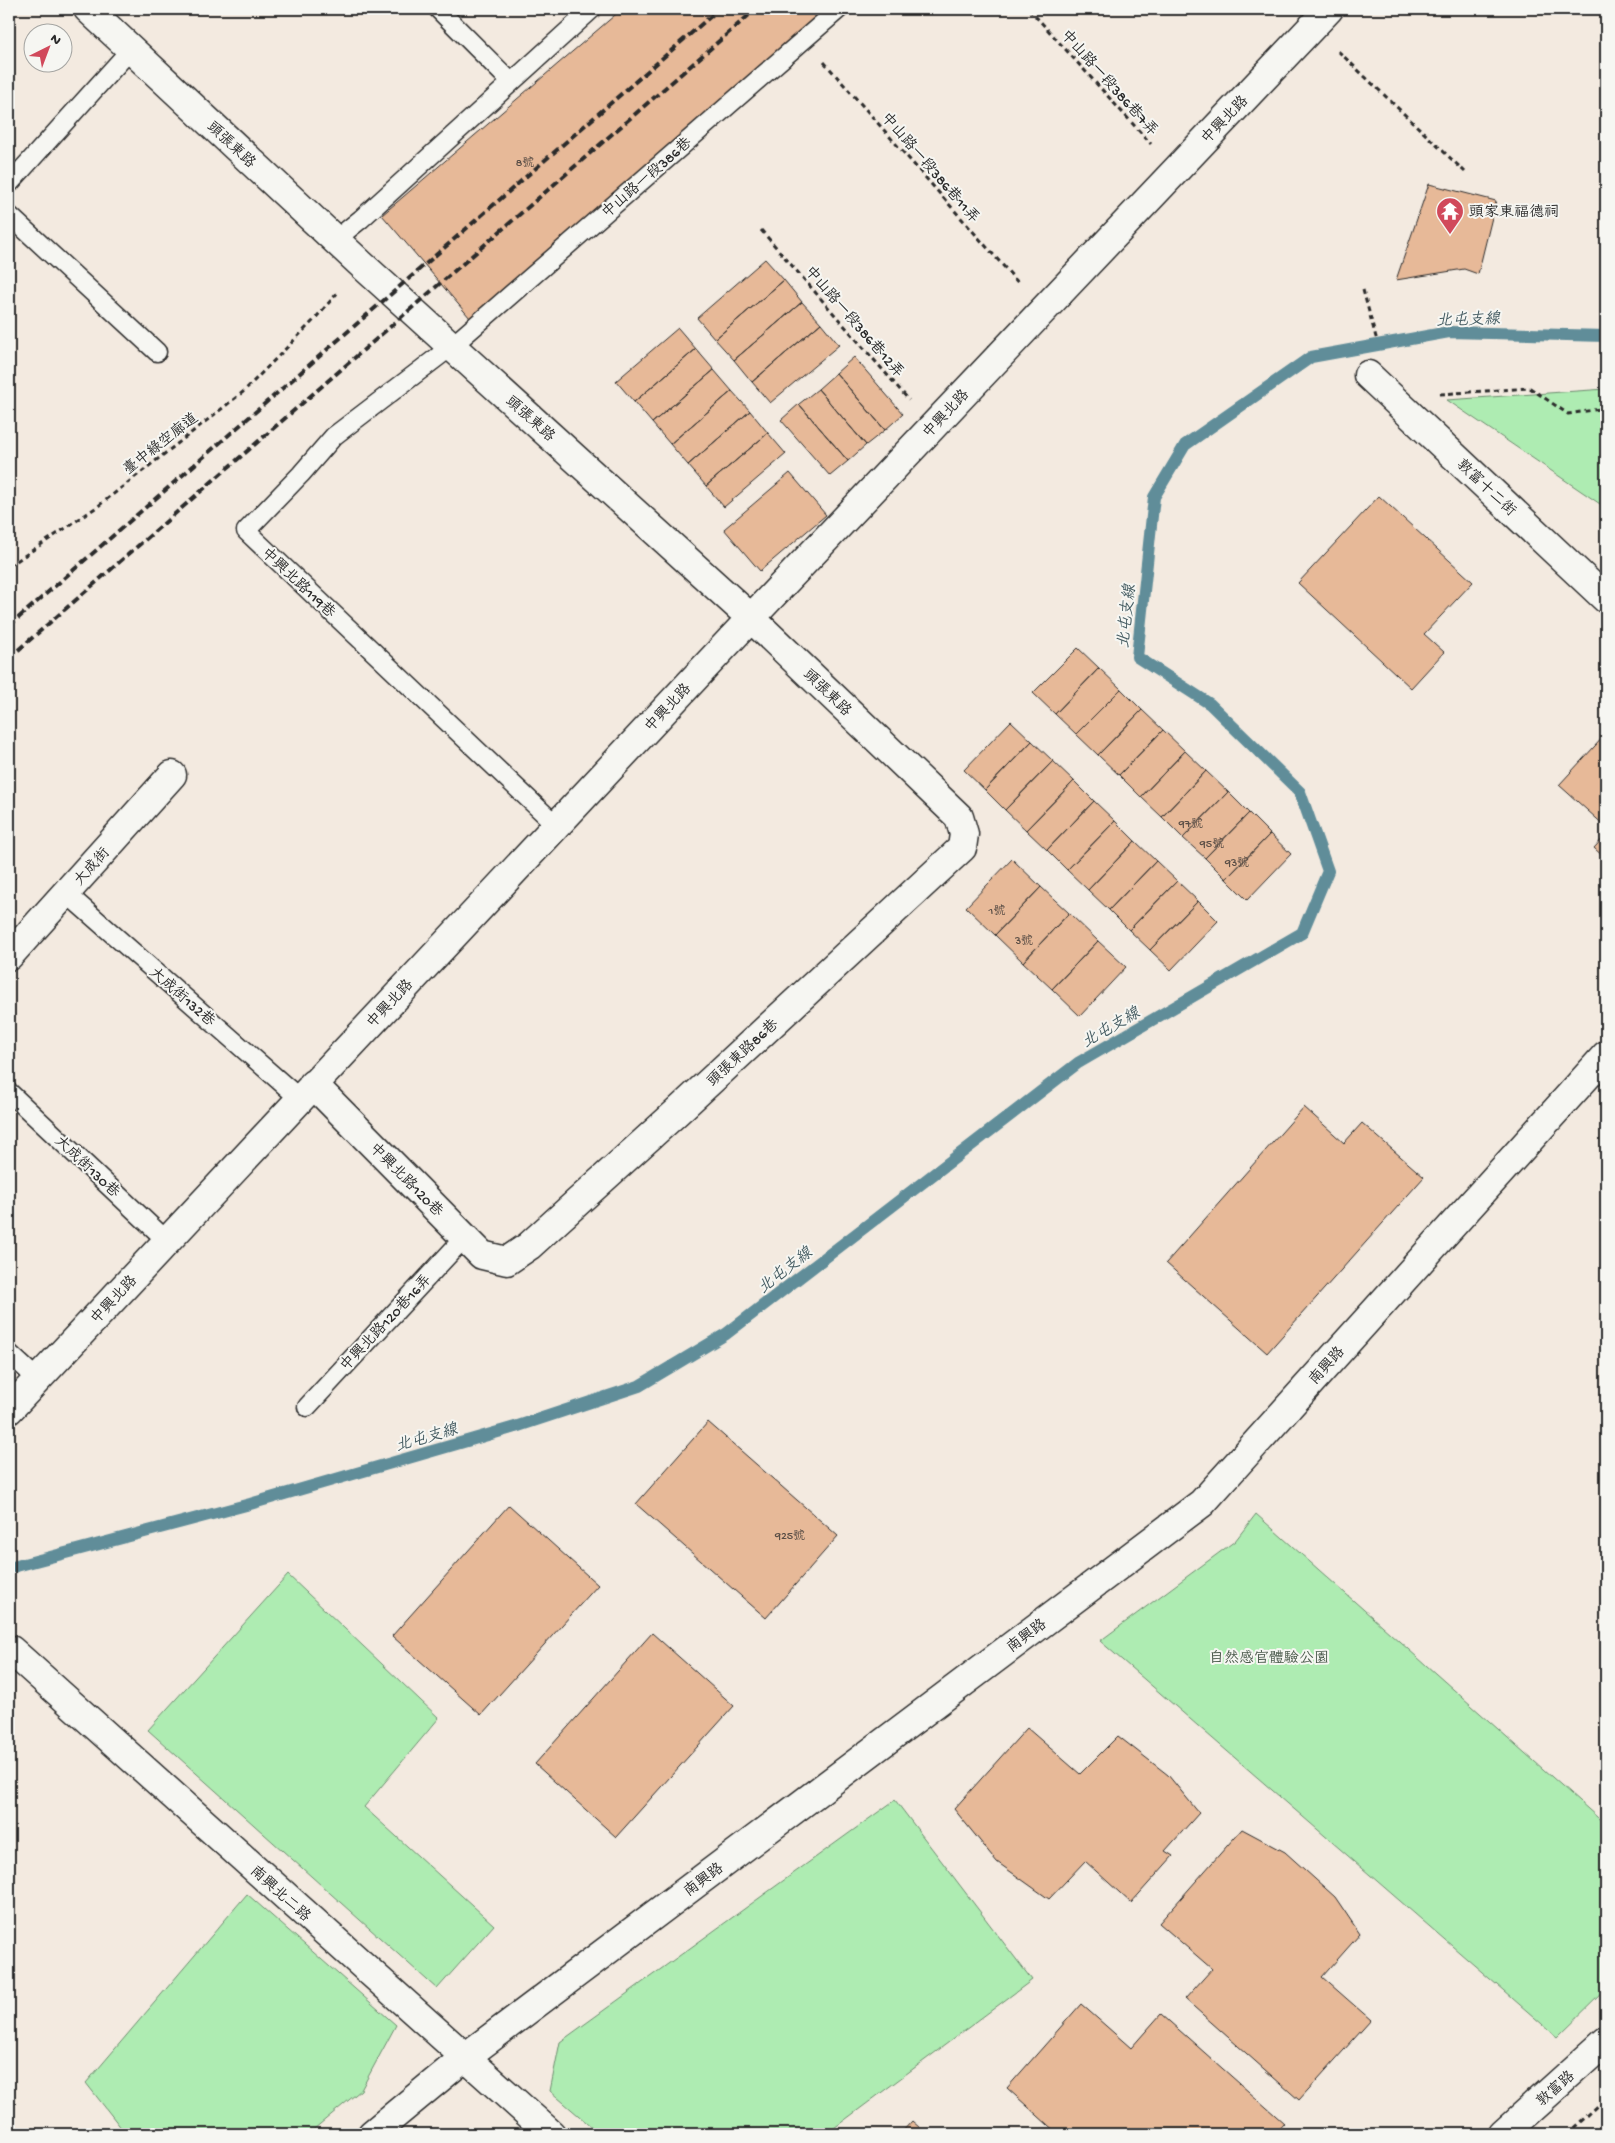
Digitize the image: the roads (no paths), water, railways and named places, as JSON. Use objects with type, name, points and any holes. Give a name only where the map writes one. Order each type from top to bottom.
[{"type":"street","name":"頭張東路","points":[[88,9],[335,240],[751,618],[959,817],[964,834]]},
{"type":"street","name":"中興北路","points":[[9,1410],[556,825],[1320,18]]},
{"type":"street","name":"敦富十二街","points":[[1368,375],[1606,599]]},
{"type":"street","name":"大成街","points":[[9,956],[172,775]]},
{"type":"street","name":"頭張東路86巷","points":[[507,1261],[529,1246],[677,1112],[962,848],[964,834]]},
{"type":"street","name":"南興路","points":[[372,2134],[464,2058],[1202,1503],[1606,1055]]},
{"type":"street","name":"中興北路120巷","points":[[306,1092],[482,1255],[507,1261]]},
{"type":"street","name":"南興北二路","points":[[11,1650],[551,2134]]},
{"type":"street","name":"敦富路","points":[[1503,2134],[1606,2041]]},
{"type":"lane","points":[[438,9],[511,82]]},
{"type":"lane","points":[[335,240],[592,9]]},
{"type":"lane","name":"中山路一段386巷","points":[[452,346],[839,9]]},
{"type":"lane","points":[[9,184],[131,50]]},
{"type":"lane","points":[[9,215],[157,352]]},
{"type":"lane","name":"中興北路119巷","points":[[452,346],[334,436],[246,532],[556,825]]},
{"type":"lane","name":"大成街132巷","points":[[66,893],[306,1092]]},
{"type":"lane","name":"大成街130巷","points":[[9,1092],[167,1241]]},
{"type":"lane","name":"中興北路120巷16弄","points":[[307,1407],[464,1238]]},
{"type":"lane","points":[[9,1353],[37,1380]]},
{"type":"waterway","name":"北屯支線","points":[[9,1568],[250,1504],[515,1427],[639,1386],[726,1334],[1078,1063],[1302,933],[1328,871],[1300,792],[1210,704],[1137,657],[1154,497],[1185,445],[1311,357],[1449,332],[1606,336]]},
{"type":"railway","points":[[9,626],[719,9]]},
{"type":"railway","points":[[9,658],[756,9]]},
{"type":"place","name":"頭家東福德祠","points":[[1450,235]]},
{"type":"park label","name":"自然感官體驗公園","points":[[1269,1657]]}]
